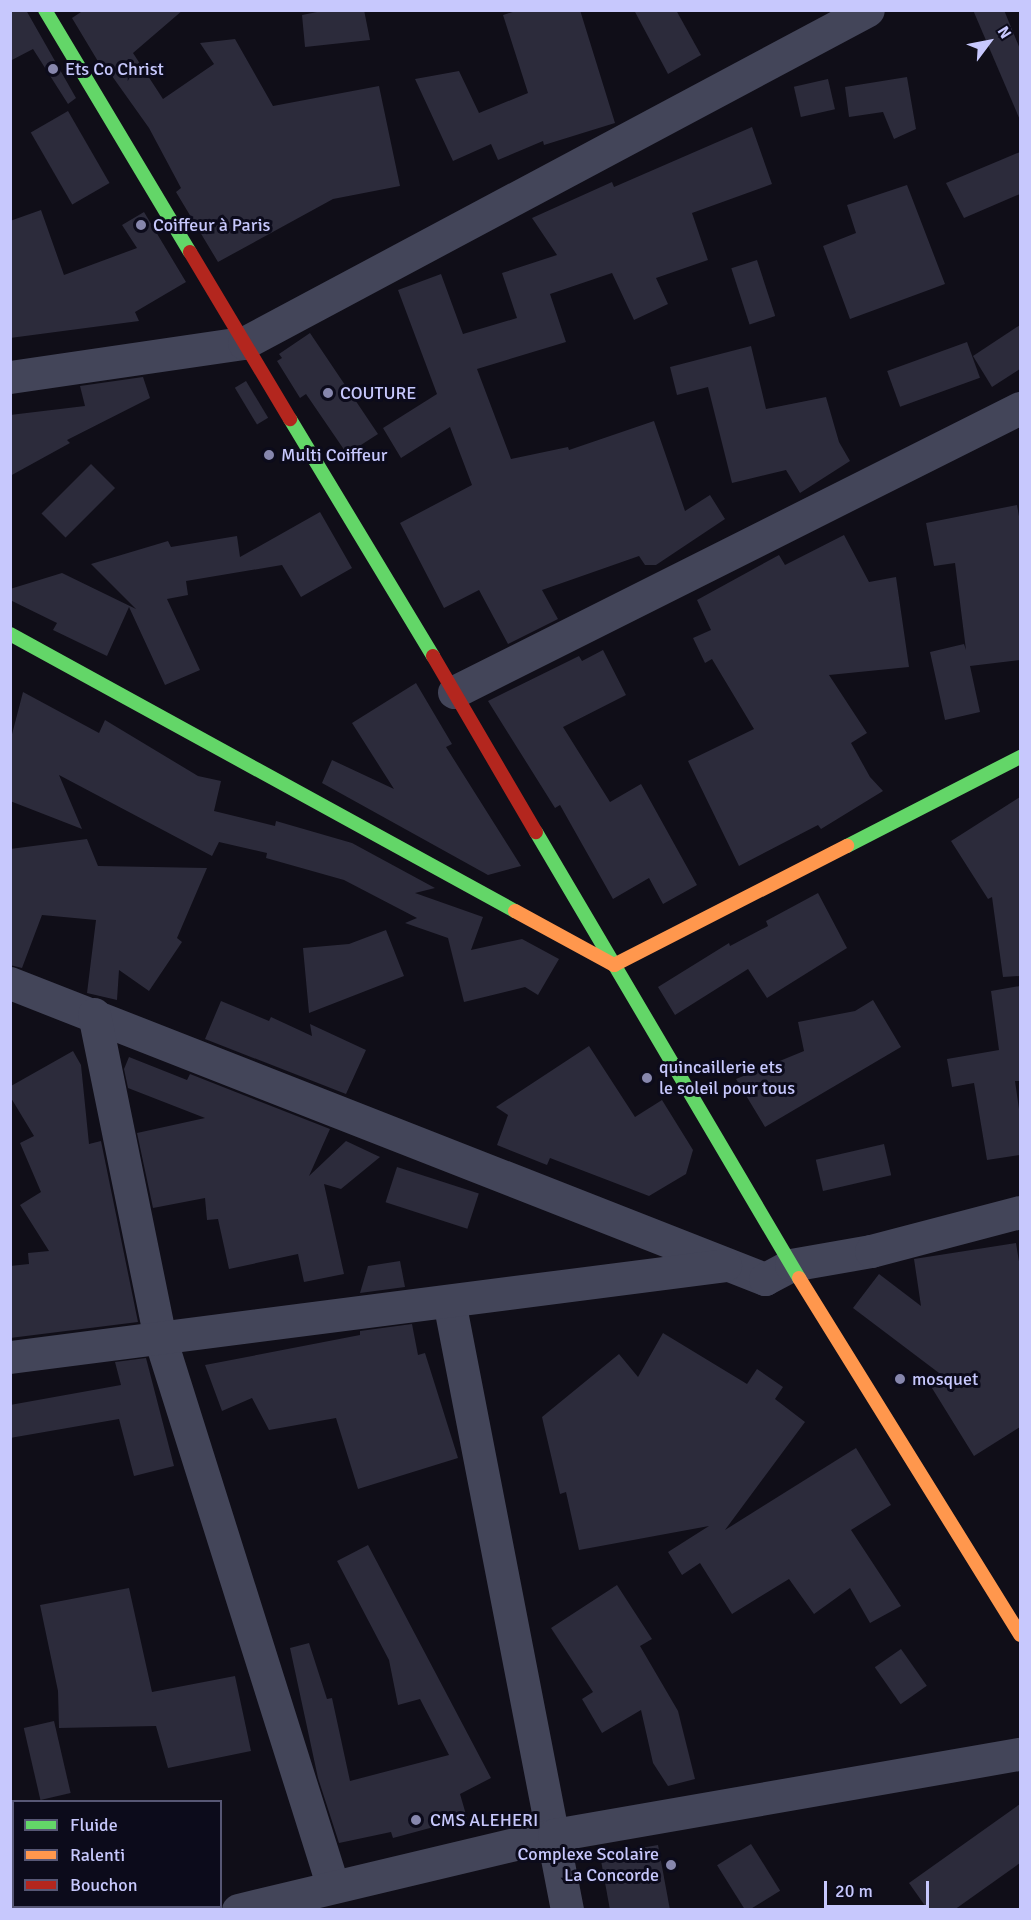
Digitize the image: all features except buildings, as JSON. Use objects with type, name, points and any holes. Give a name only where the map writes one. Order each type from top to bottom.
[{"type":"main road","points":[[45,10],[454,692],[791,1265],[1020,1635]]},
{"type":"main road","points":[[10,634],[614,965]]},
{"type":"main road","points":[[614,965],[1020,757]]},
{"type":"street","points":[[10,377],[244,343],[848,15]]},
{"type":"street","points":[[454,692],[1020,408]]},
{"type":"street","points":[[10,982],[765,1279],[791,1265],[871,1251],[1020,1212]]},
{"type":"street","points":[[94,1014],[160,1338],[332,1884]]},
{"type":"street","points":[[10,1357],[727,1264]]},
{"type":"street","points":[[449,1301],[567,1910]]},
{"type":"street","points":[[238,1910],[332,1884],[554,1835],[1020,1754]]},
{"type":"traffic: fast","points":[[45,10],[190,252]]},
{"type":"traffic: fast","points":[[290,419],[433,656]]},
{"type":"traffic: fast","points":[[10,634],[515,911]]},
{"type":"traffic: fast","points":[[847,846],[1020,757]]},
{"type":"traffic: fast","points":[[536,832],[799,1278]]},
{"type":"traffic: slow","points":[[515,911],[614,965],[847,846]]},
{"type":"traffic: slow","points":[[799,1278],[1020,1635]]},
{"type":"traffic: jam","points":[[190,252],[290,419]]},
{"type":"traffic: jam","points":[[433,656],[536,832]]},
{"type":"place","name":"Ets Co Christ","points":[[53,69]]},
{"type":"place","name":"Coiffeur à Paris","points":[[141,225]]},
{"type":"place","name":"COUTURE","points":[[328,393]]},
{"type":"place","name":"Multi Coiffeur","points":[[269,455]]},
{"type":"place","name":"quincaillerie ets le soleil pour tous","points":[[647,1078]]},
{"type":"place","name":"mosquet","points":[[900,1379]]},
{"type":"place","name":"CMS ALEHERI","points":[[416,1820]]},
{"type":"place","name":"Complexe Scolaire La Concorde","points":[[671,1865]]}]
